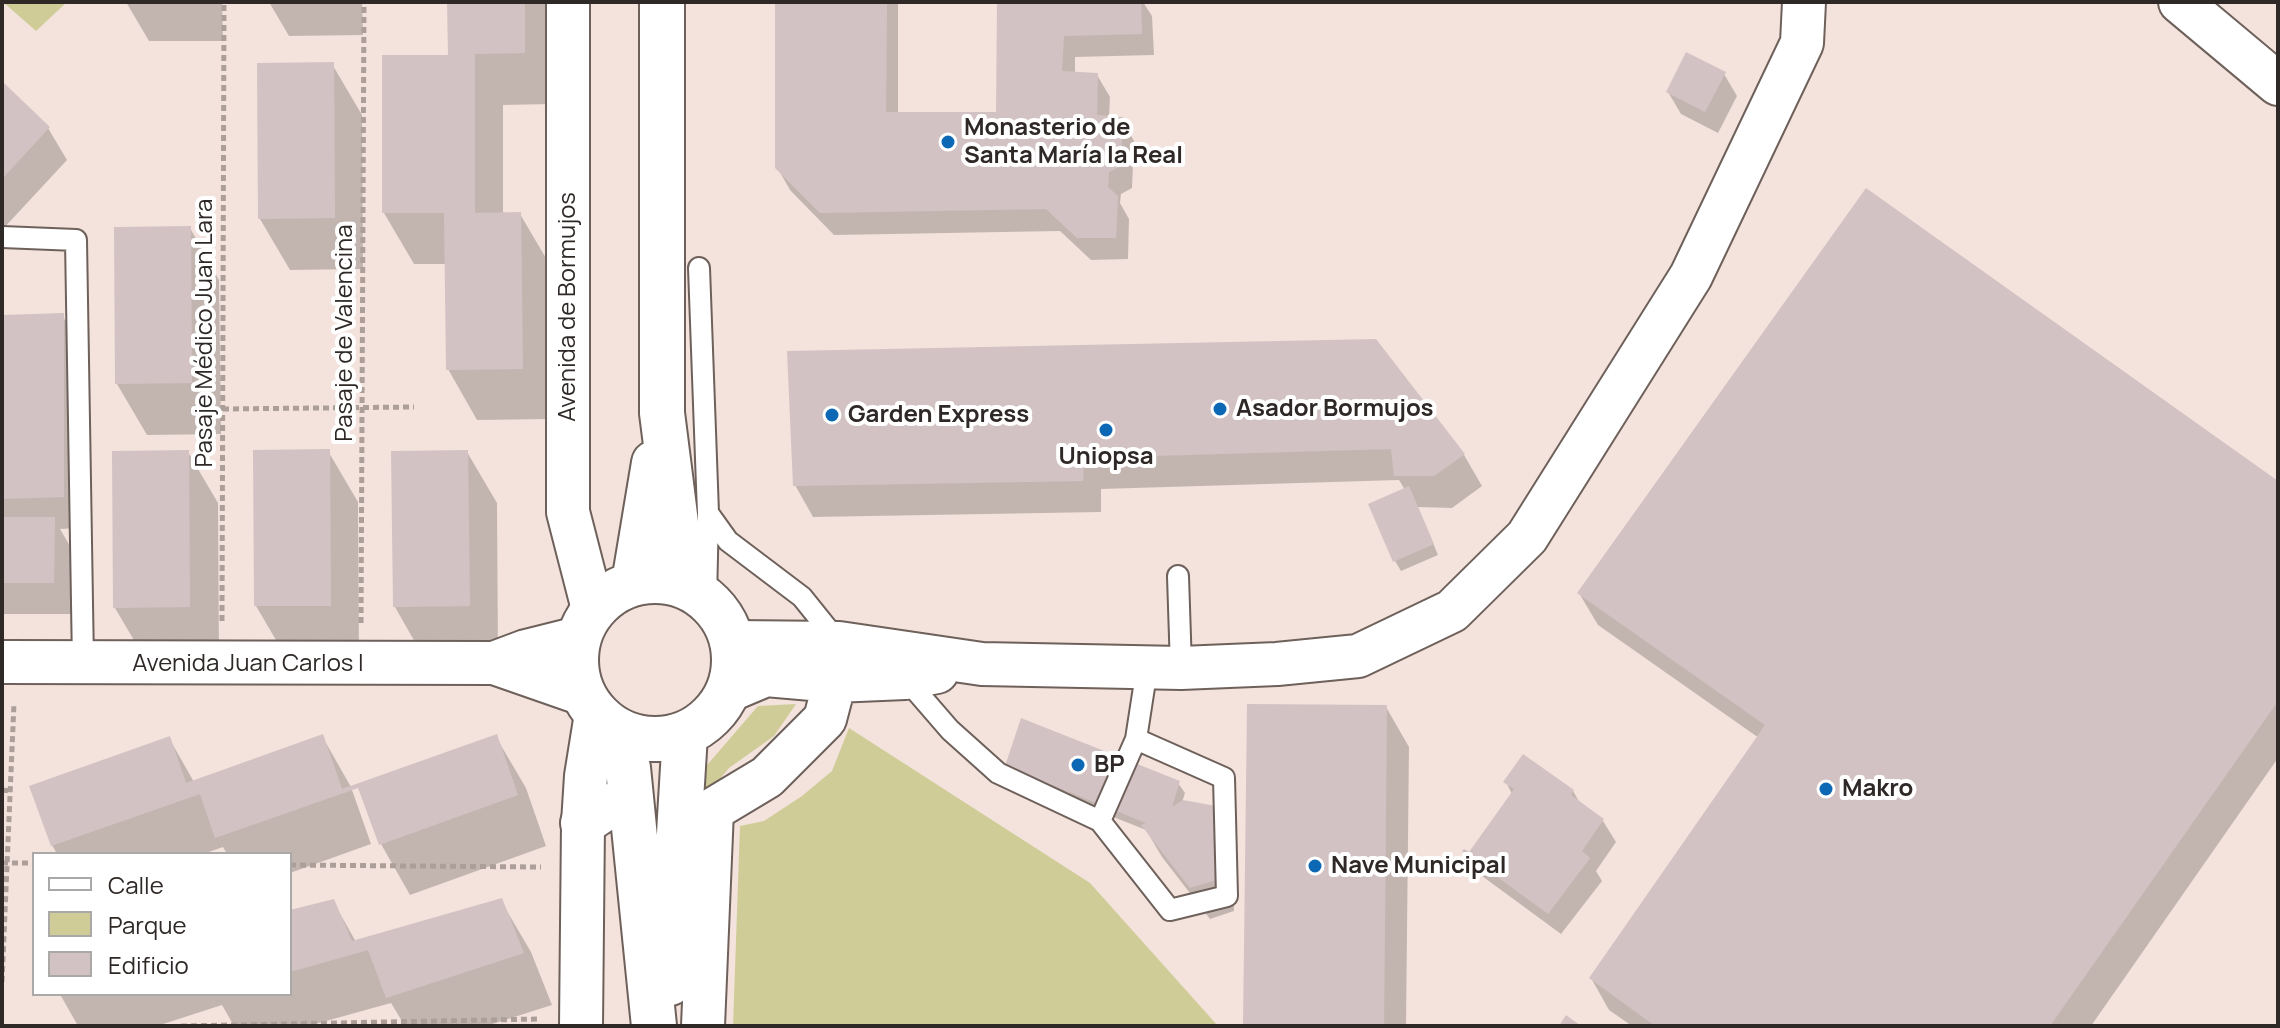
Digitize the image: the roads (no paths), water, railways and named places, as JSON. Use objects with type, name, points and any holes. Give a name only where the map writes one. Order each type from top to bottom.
[{"type":"main road","points":[[634,583],[662,413],[662,2]]},
{"type":"main road","points":[[662,413],[695,592]]},
{"type":"main road","points":[[599,713],[639,738],[663,739],[685,734],[710,716],[728,691],[734,667],[733,642],[722,618],[695,592],[659,581],[634,583],[612,593],[586,624],[575,667],[599,713],[628,768],[654,1026]]},
{"type":"main road","points":[[667,1026],[685,734]]},
{"type":"main road","points":[[583,823],[608,806],[632,812]]},
{"type":"street","name":"Avenida de Bormujos","points":[[568,2],[568,512],[586,624]]},
{"type":"street","points":[[728,691],[766,675],[837,662],[1164,668],[1277,664],[1358,656],[1452,611],[1527,537],[1691,276],[1802,43],[1804,2]]},
{"type":"street","points":[[2180,2],[2278,84]]},
{"type":"street","name":"Avenida Juan Carlos I","points":[[9,663],[494,663],[586,624]]},
{"type":"street","points":[[733,642],[905,678],[982,664]]},
{"type":"street","points":[[703,1026],[712,810],[767,777],[825,719],[837,662]]},
{"type":"street","name":"Avenida Juan Carlos I","points":[[494,663],[599,713]]},
{"type":"street","points":[[581,1022],[583,823],[586,776],[599,713]]},
{"type":"lane","points":[[2,237],[76,240],[83,663]]},
{"type":"lane","points":[[695,592],[708,513],[699,268]]},
{"type":"lane","points":[[708,513],[728,541],[802,597],[837,662]]},
{"type":"lane","points":[[1100,821],[1164,668],[1178,576]]},
{"type":"lane","points":[[905,678],[950,730],[998,773],[1100,821],[1170,910],[1227,896],[1224,778],[1136,739]]},
{"type":"place","name":"Monasterio de Santa María la Real","points":[[948,142]]},
{"type":"place","name":"Asador Bormujos","points":[[1220,409]]},
{"type":"place","name":"Garden Express","points":[[832,415]]},
{"type":"place","name":"Uniopsa","points":[[1106,430]]},
{"type":"place","name":"BP","points":[[1078,765]]},
{"type":"place","name":"Makro","points":[[1826,789]]},
{"type":"place","name":"Nave Municipal","points":[[1315,866]]}]
